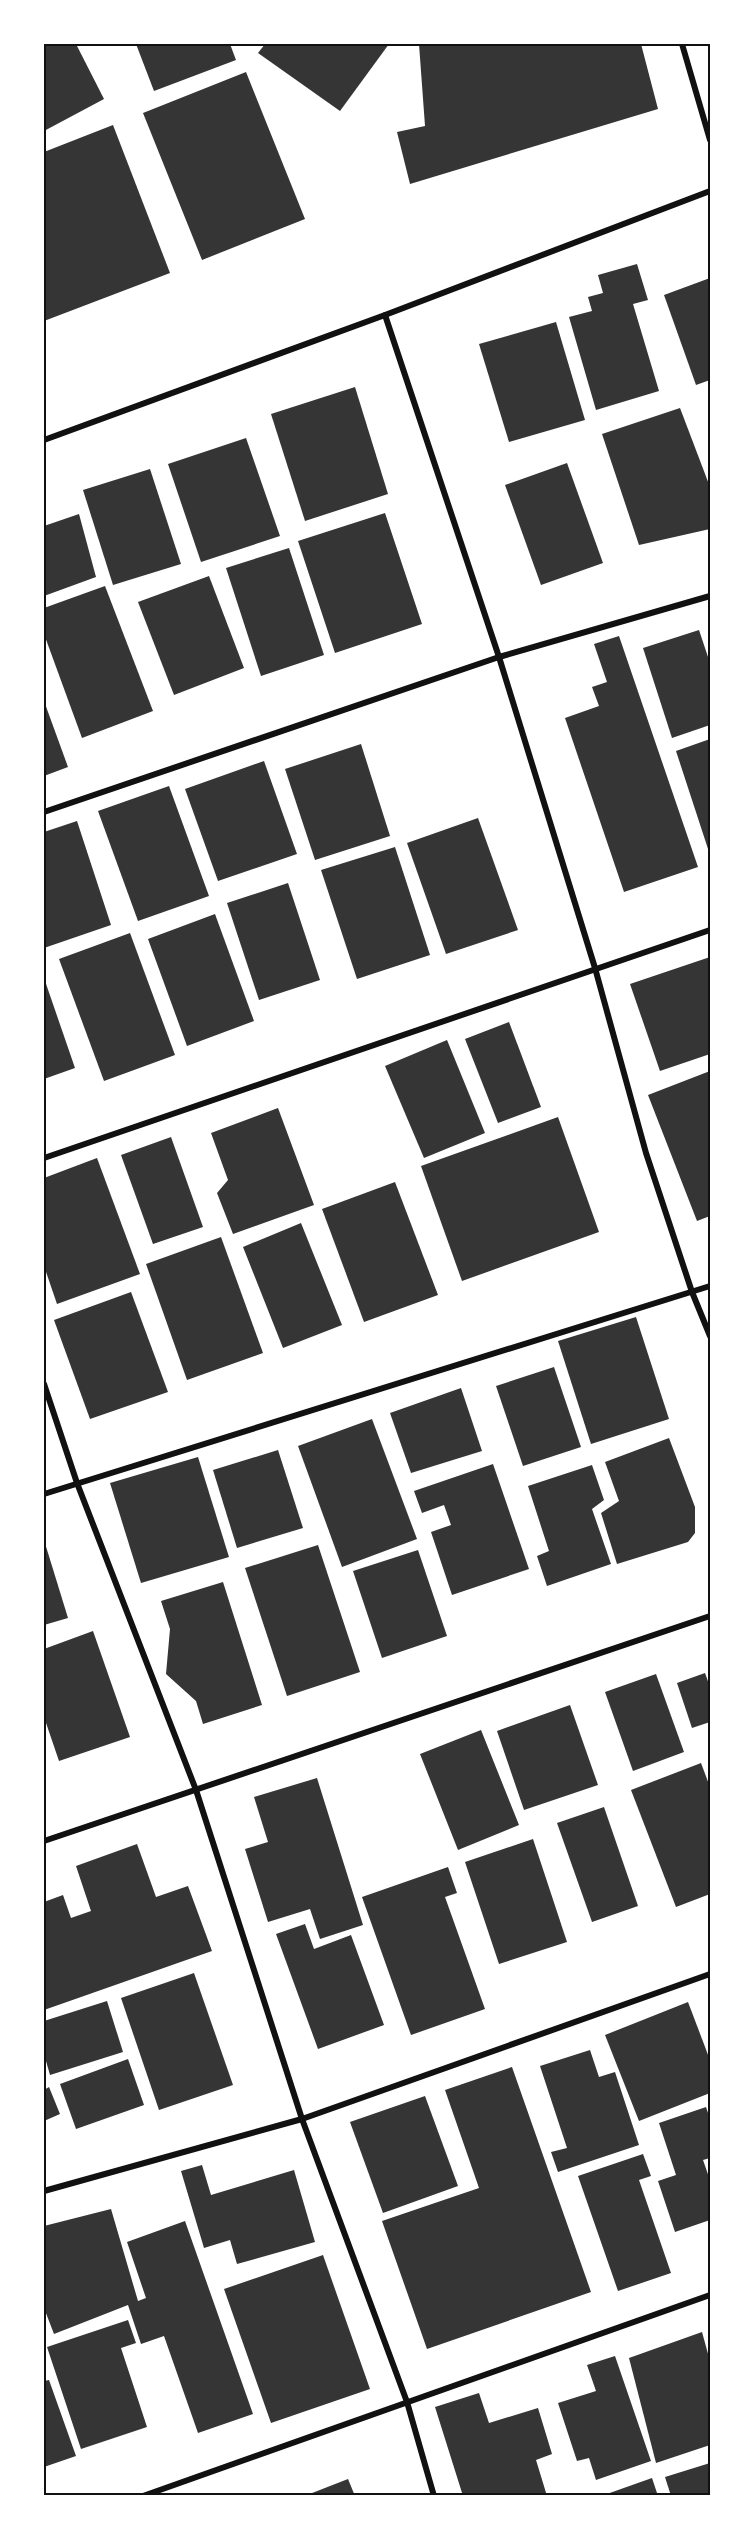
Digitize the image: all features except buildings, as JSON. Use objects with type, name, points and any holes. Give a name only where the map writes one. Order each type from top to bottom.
[{"type":"street","points":[[682,44],[711,140]]},
{"type":"street","points":[[44,440],[385,315],[711,191]]},
{"type":"street","points":[[385,315],[499,657],[595,968],[646,1153],[692,1292],[711,1336]]},
{"type":"street","points":[[44,812],[499,657],[711,596]]},
{"type":"street","points":[[44,1158],[711,930]]},
{"type":"street","points":[[44,1494],[711,1286]]},
{"type":"street","points":[[44,1384],[77,1483],[196,1790],[303,2119],[406,2403],[434,2496]]},
{"type":"street","points":[[44,1841],[711,1616]]},
{"type":"street","points":[[44,2191],[303,2119],[711,1974]]},
{"type":"street","points":[[143,2496],[711,2295]]}]
